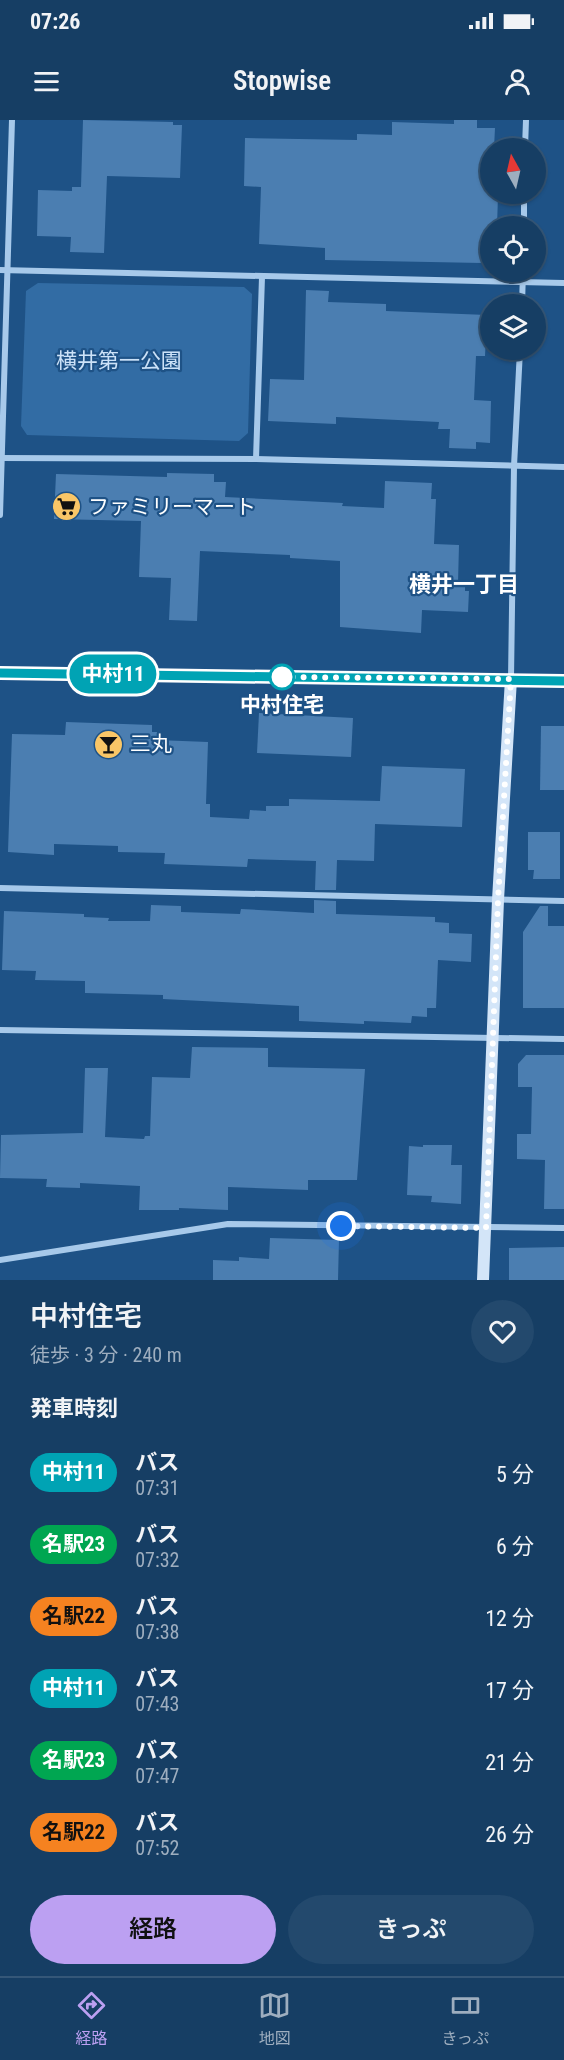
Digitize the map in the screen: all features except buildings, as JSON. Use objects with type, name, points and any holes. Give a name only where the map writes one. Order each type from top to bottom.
[{"type":"street","points":[[0,515],[12,120]]},
{"type":"street","points":[[525,138],[526,120]]},
{"type":"street","points":[[0,270],[480,281]]},
{"type":"street","points":[[256,459],[262,276]]},
{"type":"street","points":[[522,294],[523,282],[564,283]]},
{"type":"street","points":[[483,1280],[498,900],[511,679],[514,466],[519,360]]},
{"type":"street","points":[[1,458],[256,459],[564,467]]},
{"type":"street","points":[[0,673],[564,681]]},
{"type":"street","points":[[0,888],[564,901]]},
{"type":"street","points":[[0,1030],[564,1039]]},
{"type":"street","points":[[0,1260],[228,1224],[564,1228]]},
{"type":"green space","name":"横井第一公園","points":[[38,283],[244,287],[252,294],[248,433],[239,441],[27,435],[21,426],[26,291]]},
{"type":"bus line","name":"中村11","points":[[0,673],[564,681]]},
{"type":"place","name":"ファミリーマート","points":[[67,507]]},
{"type":"place","name":"中村住宅","points":[[282,677]]},
{"type":"place","name":"三丸","points":[[109,744]]},
{"type":"district","name":"横井一丁目","points":[[464,584]]},
{"type":"route","points":[[282,677],[511,679],[498,900],[486,1228],[341,1226]]}]
